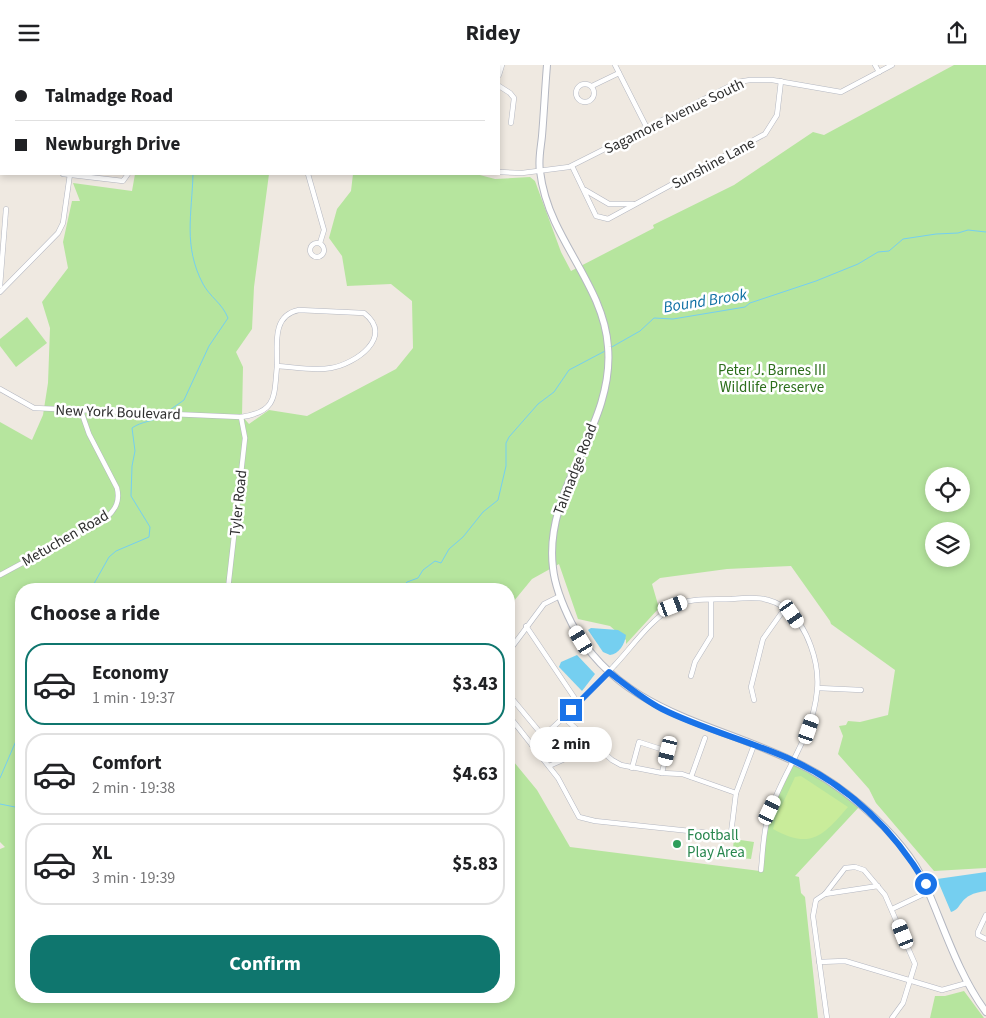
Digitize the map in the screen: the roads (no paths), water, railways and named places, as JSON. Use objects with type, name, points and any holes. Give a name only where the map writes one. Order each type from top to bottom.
[{"type":"street","name":"Talmadge Road","points":[[547,65],[539,170],[555,221],[588,284],[605,326],[609,355],[604,394],[557,510],[552,557],[560,596],[581,640],[609,672],[661,708],[793,761],[835,785],[876,819],[915,867],[928,892],[967,983],[986,1012]]},
{"type":"street","points":[[615,65],[647,128]]},
{"type":"street","points":[[875,65],[879,72]]},
{"type":"street","name":"Sagamore Avenue South","points":[[500,172],[522,173],[572,166],[738,82],[750,80],[781,81],[820,90],[841,92],[892,65]]},
{"type":"street","points":[[592,87],[619,73]]},
{"type":"street","name":"Sunshine Lane","points":[[572,166],[596,216],[601,219],[608,219],[765,134],[777,115],[781,81]]},
{"type":"street","points":[[584,83],[592,87],[595,92],[592,100],[586,102],[578,99],[576,92],[579,86],[584,83]]},
{"type":"street","points":[[500,87],[514,98],[511,123]]},
{"type":"street","points":[[0,292],[58,233],[63,223],[70,175]]},
{"type":"street","points":[[78,175],[123,181],[127,175]]},
{"type":"street","points":[[308,175],[324,230],[320,243]]},
{"type":"street","name":"Sunshine Lane","points":[[583,189],[609,204],[637,204]]},
{"type":"street","points":[[0,285],[6,209]]},
{"type":"street","name":"New York Boulevard","points":[[0,389],[34,408],[241,417],[262,413],[271,404],[274,397],[277,366],[278,331],[282,319],[289,313],[299,309],[359,311],[373,321],[376,330],[370,347],[341,365],[327,368],[277,366]]},
{"type":"street","name":"Metuchen Road","points":[[0,575],[106,518],[117,505],[119,496],[117,488],[86,429],[80,411]]},
{"type":"street","name":"Tyler Road","points":[[229,583],[245,438],[241,417]]},
{"type":"street","points":[[515,642],[544,604],[560,596]]},
{"type":"street","points":[[532,745],[564,718],[609,672],[645,631],[673,606],[686,601],[769,599],[785,608],[799,624],[810,645],[816,667],[818,688],[814,713],[768,815],[761,870]]},
{"type":"street","points":[[691,676],[695,662],[710,636],[711,600]]},
{"type":"street","points":[[754,700],[751,687],[763,639],[785,608]]},
{"type":"street","points":[[526,626],[578,703]]},
{"type":"street","points":[[818,688],[861,690]]},
{"type":"street","points":[[515,702],[543,736]]},
{"type":"street","points":[[564,718],[612,760],[632,768],[682,774],[736,793]]},
{"type":"street","points":[[515,724],[558,778],[577,814],[595,821],[728,835],[732,830],[736,793],[754,745]]},
{"type":"street","points":[[691,777],[705,737]]},
{"type":"street","points":[[632,768],[639,742],[668,751],[662,773]]},
{"type":"street","points":[[549,766],[567,758]]},
{"type":"street","points":[[826,1018],[813,916],[816,900],[825,894],[845,869],[855,867],[864,870],[878,886],[892,909],[915,964],[903,1003],[892,1018]]},
{"type":"street","points":[[825,894],[878,886]]},
{"type":"street","points":[[892,909],[928,892]]},
{"type":"street","points":[[986,915],[978,933],[978,935],[986,939]]},
{"type":"street","points":[[819,962],[845,961],[942,990],[967,983]]},
{"type":"water","points":[[591,628],[618,630],[626,635],[619,651],[610,655],[603,652],[588,630]]},
{"type":"water","points":[[577,655],[595,674],[582,691],[559,667],[561,662]]},
{"type":"water","points":[[986,872],[986,891],[970,895],[958,908],[951,912],[937,879]]},
{"type":"waterway","points":[[167,412],[184,400],[209,346],[228,318],[223,308],[203,284],[193,256],[190,230],[193,175]]},
{"type":"waterway","name":"Bound Brook","points":[[610,348],[640,331],[654,318],[673,319],[745,307],[750,303],[816,281],[858,264],[878,252],[889,251],[903,239],[958,233],[968,230],[986,232]]},
{"type":"waterway","name":"Bound Brook","points":[[406,583],[418,578],[423,570],[435,561],[441,563],[449,549],[463,537],[483,512],[498,500],[506,466],[506,443],[509,437],[538,404],[554,392],[569,370],[605,351]]},
{"type":"waterway","points":[[94,583],[109,557],[116,551],[149,537],[150,527],[131,496],[132,466],[135,451],[132,428],[162,416]]},
{"type":"waterway","points":[[0,778],[15,743]]},
{"type":"waterway","name":"Bound Brook","points":[[0,804],[15,807]]},
{"type":"place","name":"Football Play Area","points":[[677,844]]},
{"type":"park label","name":"Peter J. Barnes III Wildlife Preserve","points":[[772,378]]}]
